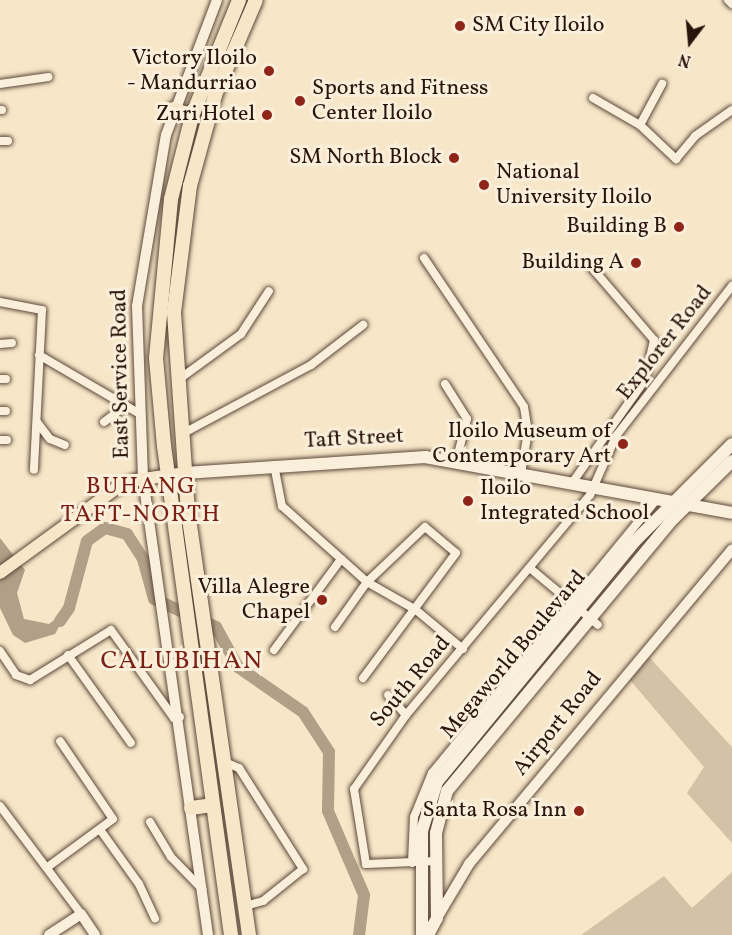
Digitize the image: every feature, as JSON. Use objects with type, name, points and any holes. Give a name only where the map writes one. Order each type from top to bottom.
[{"type":"highway","points":[[231,935],[212,805],[200,698],[189,640],[156,357],[167,221],[192,116],[239,0]]},
{"type":"highway","points":[[249,935],[227,764],[198,587],[175,381],[174,312],[183,224],[215,94],[256,0]]},
{"type":"highway","points":[[173,109],[192,116]]},
{"type":"highway","points":[[167,221],[183,224]]},
{"type":"highway","points":[[200,698],[216,696]]},
{"type":"highway","points":[[191,808],[212,805]]},
{"type":"main road","name":"Megaworld Boulevard","points":[[423,935],[417,863],[423,824],[444,772],[553,640],[575,606],[600,584],[651,524],[706,466],[732,444]]},
{"type":"main road","name":"Taft Street","points":[[185,473],[378,456],[456,462],[732,513]]},
{"type":"main road","name":"Megaworld Boulevard","points":[[437,918],[437,826],[454,781],[565,648],[594,621],[611,593],[661,532],[687,503],[732,461]]},
{"type":"main road","points":[[706,466],[705,474],[715,476]]},
{"type":"main road","points":[[0,573],[115,489],[143,478],[185,473]]},
{"type":"main road","points":[[651,524],[660,523],[661,532]]},
{"type":"main road","points":[[600,584],[600,595],[611,593]]},
{"type":"main road","points":[[553,640],[564,637],[565,648]]},
{"type":"main road","points":[[423,824],[429,833],[437,826]]},
{"type":"main road","name":"Airport Road","points":[[428,935],[437,918]]},
{"type":"street","name":"East Service Road","points":[[208,935],[180,717],[143,478],[139,285],[173,109],[218,0]]},
{"type":"street","points":[[728,0],[732,4]]},
{"type":"street","points":[[0,84],[48,77]]},
{"type":"street","points":[[640,125],[662,84]]},
{"type":"street","points":[[593,98],[640,125],[675,159],[695,136],[732,110]]},
{"type":"street","points":[[424,258],[524,407],[528,431],[521,474]]},
{"type":"street","points":[[572,483],[645,380],[654,340],[592,267]]},
{"type":"street","name":"Explorer Road","points":[[596,487],[616,436],[732,286]]},
{"type":"street","points":[[175,381],[241,334],[270,291]]},
{"type":"street","points":[[0,302],[33,304],[42,315],[34,470]]},
{"type":"street","points":[[180,435],[311,365],[363,325]]},
{"type":"street","points":[[0,344],[12,343]]},
{"type":"street","points":[[39,355],[140,414]]},
{"type":"street","points":[[445,384],[467,418],[456,462]]},
{"type":"street","points":[[104,422],[125,406]]},
{"type":"street","points":[[37,422],[50,439],[65,445]]},
{"type":"street","points":[[274,465],[279,502],[367,582],[416,609],[463,649]]},
{"type":"street","name":"South Road","points":[[437,861],[366,864],[352,801],[375,755],[406,715],[531,569],[596,487]]},
{"type":"street","points":[[417,863],[414,817],[428,779],[575,606],[658,498]]},
{"type":"street","points":[[335,627],[367,582],[429,527],[457,556],[363,678]]},
{"type":"street","name":"Airport Road","points":[[437,918],[469,864],[730,555]]},
{"type":"street","points":[[274,650],[341,559]]},
{"type":"street","points":[[531,569],[594,621]]},
{"type":"street","points":[[0,651],[25,680],[111,630],[174,718],[180,717]]},
{"type":"street","points":[[68,655],[131,743]]},
{"type":"street","points":[[388,695],[406,715]]},
{"type":"street","points":[[49,866],[111,824],[111,813],[60,741]]},
{"type":"street","points":[[227,764],[239,768],[303,869],[263,901],[246,906]]},
{"type":"street","points":[[0,806],[49,866],[95,935]]},
{"type":"street","points":[[150,822],[171,857],[202,889]]},
{"type":"street","points":[[101,831],[139,884],[155,918]]},
{"type":"street","points":[[49,935],[81,914]]},
{"type":"shaded area","points":[[0,538],[25,570],[17,593],[24,619],[49,624],[69,608],[55,634],[25,643],[13,635],[0,608]]},
{"type":"shaded area","points":[[649,657],[732,747],[732,843],[687,793],[704,767],[630,680]]},
{"type":"shaded area","points":[[732,872],[732,935],[581,935],[664,876],[692,908]]},
{"type":"waterway","points":[[60,621],[69,608],[87,541],[105,528],[127,534],[143,559],[154,599],[216,627],[238,667],[303,712],[329,752],[328,811],[364,895],[359,935]]},
{"type":"place","name":"SM City Iloilo","points":[[460,26]]},
{"type":"place","name":"Victory Iloilo - Mandurriao","points":[[269,71]]},
{"type":"place","name":"Sports and Fitness Center Iloilo","points":[[300,101]]},
{"type":"place","name":"Zuri Hotel","points":[[267,115]]},
{"type":"place","name":"SM North Block","points":[[454,158]]},
{"type":"place","name":"National University Iloilo","points":[[484,185]]},
{"type":"place","name":"Building B","points":[[679,227]]},
{"type":"place","name":"Building A","points":[[636,263]]},
{"type":"place","name":"Iloilo Museum of Contemporary Art","points":[[623,444]]},
{"type":"place","name":"Iloilo Integrated School","points":[[468,501]]},
{"type":"place","name":"Villa Alegre Chapel","points":[[322,600]]},
{"type":"place","name":"Santa Rosa Inn","points":[[579,811]]},
{"type":"district","name":"BUHANG TAFT-NORTH","points":[[141,502]]},
{"type":"district","name":"CALUBIHAN","points":[[182,662]]}]
